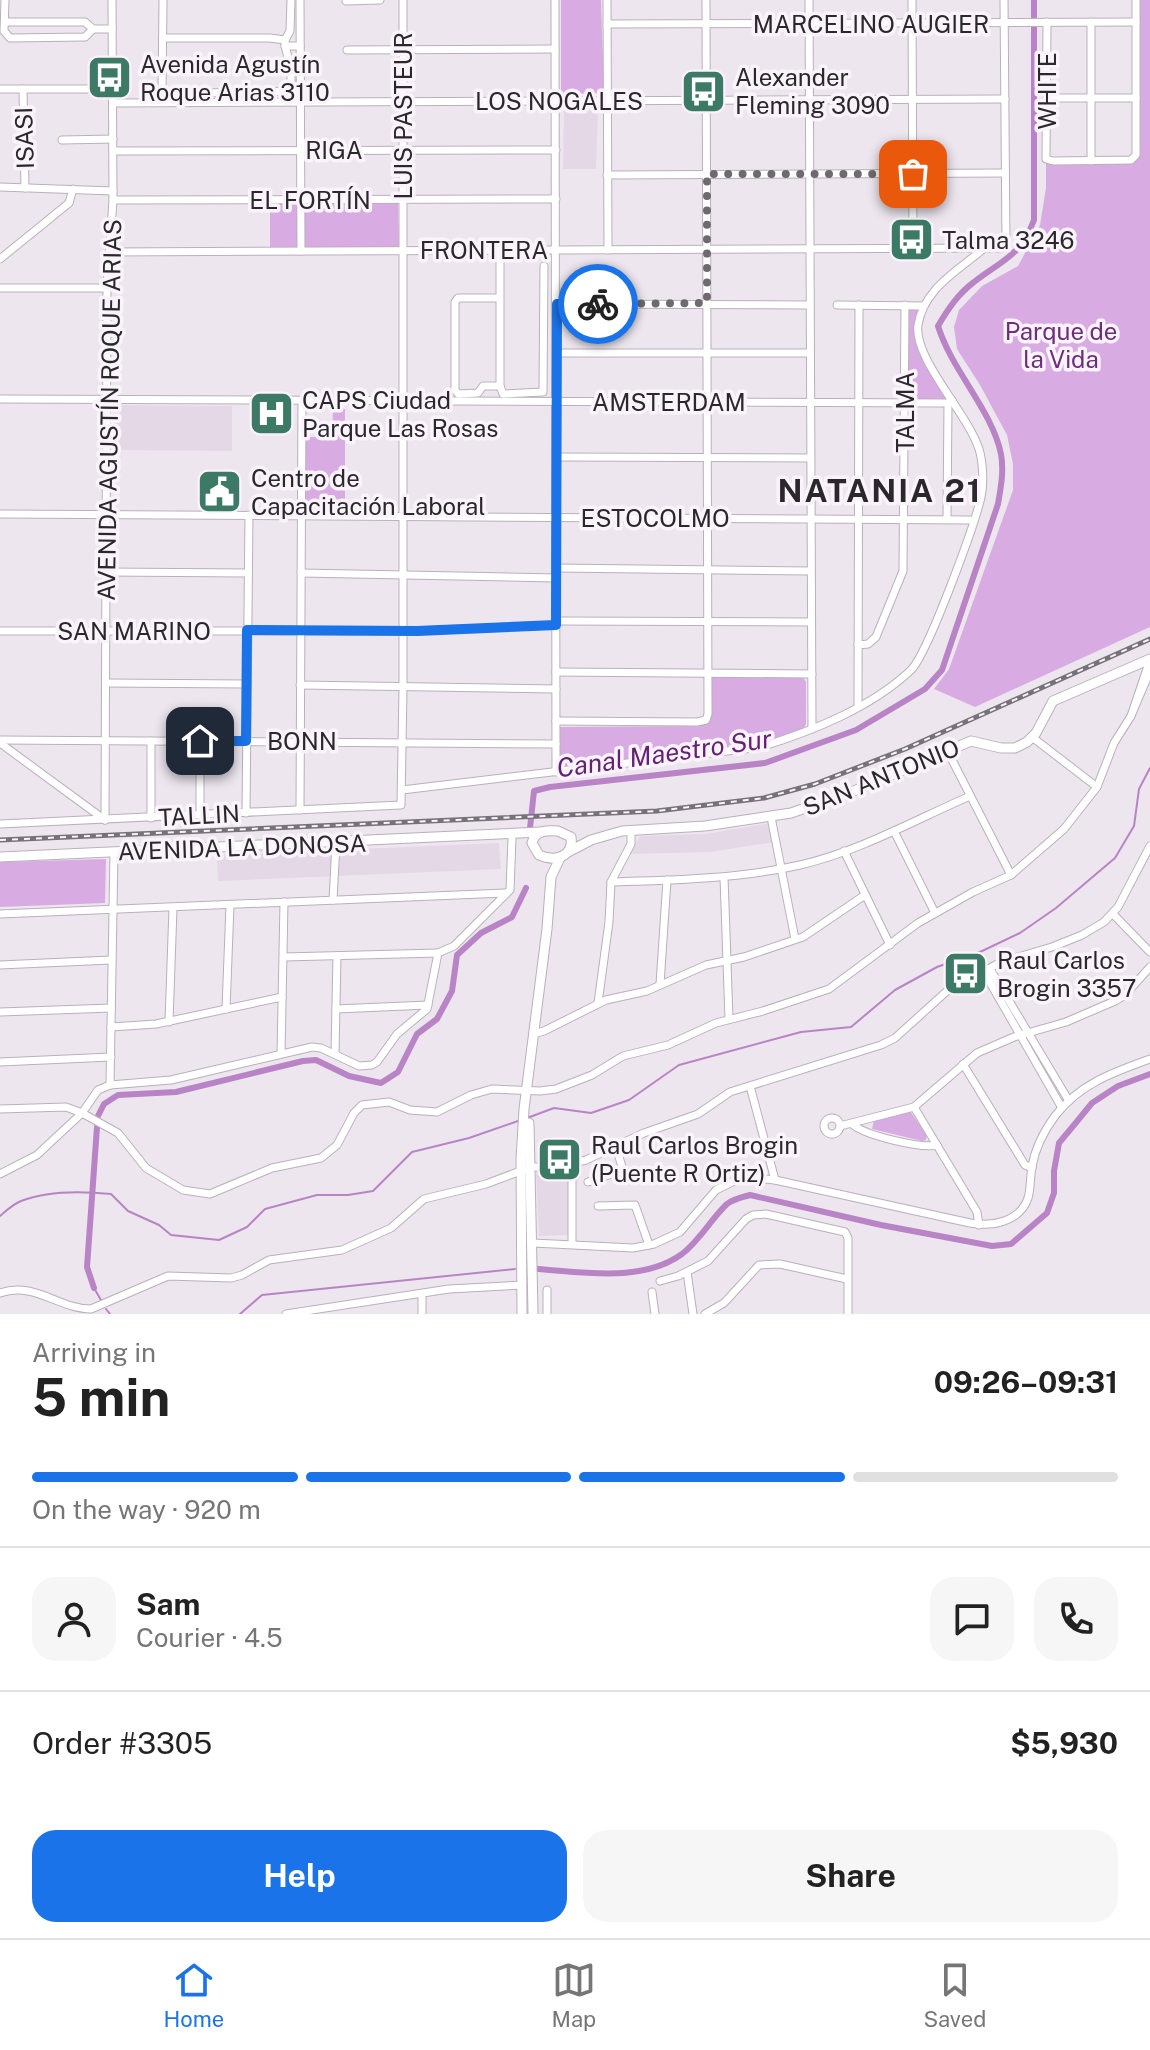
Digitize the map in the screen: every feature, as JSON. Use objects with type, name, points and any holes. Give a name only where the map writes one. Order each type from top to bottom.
[{"type":"main road","points":[[1046,713],[1063,701],[1149,664]]},
{"type":"main road","points":[[1032,737],[1051,703],[1058,698],[1149,664]]},
{"type":"main road","name":"SAN ANTONIO","points":[[569,835],[584,837],[771,817],[849,793],[971,741],[1015,748],[1032,737]]},
{"type":"main road","points":[[522,1314],[526,1128],[533,1034],[549,890],[553,871],[573,842],[569,835],[558,831],[542,832],[534,837],[536,852],[545,867],[549,890]]},
{"type":"main road","name":"AVENIDA LA DONOSA","points":[[0,857],[542,832]]},
{"type":"main road","name":"SAN ANTONIO","points":[[564,855],[603,835]]},
{"type":"main road","name":"AVENIDA LA DONOSA","points":[[485,836],[524,841],[536,852]]},
{"type":"main road","points":[[536,852],[546,858],[564,855]]},
{"type":"main road","points":[[526,1168],[533,1243],[533,1314]]},
{"type":"street","points":[[5,0],[4,35],[10,38],[85,37],[93,29]]},
{"type":"street","name":"AVENIDA AGUSTÍN ROQUE ARIAS","points":[[105,820],[107,288],[113,200],[112,0]]},
{"type":"street","points":[[163,0],[162,91],[165,94],[291,91],[292,72],[285,43],[290,31],[291,0]]},
{"type":"street","points":[[300,0],[301,251]]},
{"type":"street","points":[[346,1],[380,0]]},
{"type":"street","name":"LUIS PASTEUR","points":[[398,806],[402,802],[403,687],[403,0]]},
{"type":"street","points":[[555,0],[556,772]]},
{"type":"street","points":[[607,0],[608,250]]},
{"type":"street","points":[[556,721],[697,722],[706,720],[708,714],[706,0]]},
{"type":"street","points":[[809,0],[812,729]]},
{"type":"street","points":[[912,0],[913,249]]},
{"type":"street","points":[[607,175],[1005,173],[1004,0]]},
{"type":"street","points":[[1091,22],[1091,161],[1134,159],[1136,0]]},
{"type":"street","points":[[5,22],[85,22],[93,29],[112,29]]},
{"type":"street","name":"WHITE","points":[[1043,22],[1046,159],[1091,161]]},
{"type":"street","name":"MARCELINO AUGIER","points":[[607,24],[1136,22]]},
{"type":"street","points":[[163,38],[300,46]]},
{"type":"street","points":[[347,50],[555,49]]},
{"type":"street","points":[[0,89],[112,89]]},
{"type":"street","name":"ISASI","points":[[23,89],[25,188]]},
{"type":"street","points":[[1047,98],[1136,98]]},
{"type":"street","name":"LOS NOGALES","points":[[113,103],[1005,99]]},
{"type":"street","points":[[62,140],[113,139]]},
{"type":"street","name":"RIGA","points":[[113,151],[556,150]]},
{"type":"street","name":"FRONTERA","points":[[109,252],[1002,248],[1006,243],[1005,173]]},
{"type":"street","points":[[0,187],[113,191]]},
{"type":"street","points":[[0,259],[69,203],[73,189]]},
{"type":"street","name":"EL FORTÍN","points":[[113,200],[556,199]]},
{"type":"street","points":[[402,790],[761,747],[812,729],[858,706],[880,694],[915,665],[935,622],[974,520],[982,490],[980,453],[919,342],[918,324],[924,306],[940,284],[983,248]]},
{"type":"street","points":[[500,250],[500,386],[503,394],[539,394],[544,389],[544,266]]},
{"type":"street","points":[[0,288],[107,288]]},
{"type":"street","points":[[499,298],[456,300],[455,390],[458,394],[476,394],[483,386],[500,386]]},
{"type":"street","points":[[557,304],[810,305]]},
{"type":"street","points":[[837,305],[924,306]]},
{"type":"street","points":[[858,706],[859,305]]},
{"type":"street","name":"TALMA","points":[[858,645],[872,642],[876,637],[902,577],[905,305]]},
{"type":"street","points":[[556,353],[810,353]]},
{"type":"street","name":"AMSTERDAM","points":[[0,399],[950,402]]},
{"type":"street","points":[[300,810],[302,401]]},
{"type":"street","points":[[947,519],[950,402]]},
{"type":"street","points":[[556,457],[810,458]]},
{"type":"street","name":"ESTOCOLMO","points":[[0,514],[974,520]]},
{"type":"street","points":[[246,813],[249,515]]},
{"type":"street","points":[[556,568],[811,571]]},
{"type":"street","points":[[106,572],[248,573]]},
{"type":"street","points":[[301,573],[556,578]]},
{"type":"street","name":"SAN MARINO","points":[[0,631],[403,631],[556,623],[811,622]]},
{"type":"street","points":[[1131,716],[1149,664]]},
{"type":"street","points":[[0,1109],[66,1107],[82,1113],[118,1133],[146,1168],[183,1190],[210,1194],[272,1168],[321,1158],[337,1145],[354,1113],[362,1105],[389,1102],[410,1110],[437,1112],[485,1090],[499,1088],[528,1093],[556,1089],[598,1072],[623,1056],[668,1045],[729,1019],[829,989],[911,927],[973,892],[1011,875],[1069,825],[1097,787],[1114,743],[1131,716],[1149,664]]},
{"type":"street","points":[[556,672],[812,674]]},
{"type":"street","points":[[1132,672],[1140,673],[1143,679]]},
{"type":"street","points":[[106,683],[247,684]]},
{"type":"street","points":[[300,685],[556,689]]},
{"type":"street","points":[[1032,737],[1097,787]]},
{"type":"street","points":[[151,741],[151,818]]},
{"type":"street","points":[[200,741],[200,815]]},
{"type":"street","name":"BONN","points":[[0,742],[402,741],[556,744]]},
{"type":"street","points":[[0,742],[105,820]]},
{"type":"street","points":[[947,750],[1011,875]]},
{"type":"street","points":[[611,882],[724,877],[801,865],[894,831],[970,796]]},
{"type":"street","name":"TALLIN","points":[[0,824],[398,806]]},
{"type":"street","points":[[771,817],[795,939]]},
{"type":"street","points":[[598,1003],[611,882],[631,844],[631,830]]},
{"type":"street","points":[[894,831],[935,913]]},
{"type":"street","points":[[284,957],[438,953],[449,950],[507,893],[511,885],[512,838]]},
{"type":"street","points":[[333,900],[336,843]]},
{"type":"street","points":[[0,1293],[29,1290],[92,1311],[168,1276],[231,1278],[269,1260],[342,1250],[391,1228],[419,1201],[486,1184],[526,1168],[570,1164],[698,1114],[725,1094],[860,1053],[889,1041],[939,996],[1007,960],[1082,935],[1113,914],[1150,846]]},
{"type":"street","points":[[844,851],[890,945]]},
{"type":"street","points":[[110,1085],[114,852]]},
{"type":"street","points":[[724,877],[729,1019]]},
{"type":"street","points":[[660,984],[667,880]]},
{"type":"street","points":[[0,914],[507,893]]},
{"type":"street","points":[[476,895],[484,906],[484,915]]},
{"type":"street","points":[[533,1034],[598,1003],[647,991],[726,959],[744,957],[810,933],[865,895]]},
{"type":"street","points":[[281,1054],[284,902]]},
{"type":"street","points":[[226,1009],[230,905]]},
{"type":"street","points":[[169,1022],[173,908]]},
{"type":"street","points":[[1113,914],[1150,952]]},
{"type":"street","points":[[0,1174],[37,1155],[82,1113],[98,1090],[110,1085],[171,1080],[316,1047],[359,1066],[372,1065],[397,1034],[423,1014],[428,1005],[438,953]]},
{"type":"street","points":[[335,1054],[337,956]]},
{"type":"street","points":[[0,965],[111,960]]},
{"type":"street","points":[[840,1126],[914,1107],[977,1053],[1115,1001],[1125,995],[1150,967]]},
{"type":"street","points":[[987,970],[1062,1108]]},
{"type":"street","points":[[111,1027],[169,1022],[282,997]]},
{"type":"street","points":[[336,1009],[428,1005]]},
{"type":"street","points":[[0,1012],[111,1008]]},
{"type":"street","points":[[1024,1034],[1069,1101]]},
{"type":"street","points":[[0,1062],[111,1057]]},
{"type":"street","points":[[533,1243],[633,1248],[649,1245],[680,1232],[720,1187],[742,1177],[775,1180],[979,1225],[1003,1222],[1023,1207],[1028,1198],[1032,1168],[1043,1134],[1062,1108],[1092,1083],[1114,1071],[1150,1059]]},
{"type":"street","points":[[963,1064],[1025,1165],[1032,1168]]},
{"type":"street","points":[[750,1086],[775,1180]]},
{"type":"street","points":[[914,1107],[977,1212],[979,1225]]},
{"type":"street","points":[[852,1124],[862,1131],[925,1146],[937,1145]]},
{"type":"street","points":[[588,1182],[622,1172],[616,1147]]},
{"type":"street","points":[[2,1163],[9,1170]]},
{"type":"street","points":[[570,1164],[572,1244]]},
{"type":"street","points":[[598,1206],[635,1205],[649,1245]]},
{"type":"street","points":[[660,1281],[687,1272],[716,1254],[746,1219],[766,1214],[845,1232],[848,1238],[848,1314]]},
{"type":"street","points":[[705,1314],[724,1303],[759,1265],[780,1264],[847,1279]]},
{"type":"street","points":[[687,1272],[693,1314]]},
{"type":"street","points":[[286,1314],[460,1288],[522,1285]]},
{"type":"street","points":[[547,1290],[547,1314]]},
{"type":"street","points":[[652,1292],[655,1314]]},
{"type":"street","points":[[422,1294],[422,1314]]},
{"type":"shaded area","points":[[564,111],[598,111],[596,169],[563,169]]},
{"type":"shaded area","points":[[113,405],[232,406],[232,451],[113,450]]},
{"type":"shaded area","points":[[770,823],[774,842],[710,852],[630,854],[640,836],[706,834]]},
{"type":"shaded area","points":[[499,843],[501,869],[218,881],[217,855]]},
{"type":"shaded area","points":[[568,1171],[572,1235],[539,1236],[536,1172]]},
{"type":"green space","points":[[561,0],[601,0],[604,93],[561,94]]},
{"type":"green space","name":"Parque de la Vida","points":[[1136,0],[1150,0],[1150,627],[975,707],[934,689],[949,669],[1013,490],[1013,464],[1007,435],[957,349],[954,327],[959,310],[982,286],[1018,266],[1040,225],[1046,188],[1046,159],[1134,159]]},
{"type":"green space","points":[[270,202],[298,202],[298,249],[270,249]]},
{"type":"green space","points":[[398,203],[399,247],[305,248],[305,204]]},
{"type":"green space","points":[[907,309],[918,309],[916,338],[919,350],[946,400],[909,401]]},
{"type":"green space","points":[[333,408],[345,409],[345,512],[309,512],[304,507],[304,437],[332,437]]},
{"type":"green space","points":[[710,677],[803,677],[806,682],[806,724],[803,730],[760,744],[560,766],[559,727],[696,726],[705,722]]},
{"type":"green space","points":[[106,859],[105,903],[0,907],[0,862]]},
{"type":"green space","points":[[910,1111],[927,1135],[926,1140],[872,1129],[874,1120]]},
{"type":"waterway","name":"Canal Maestro Sur","points":[[530,828],[534,791],[765,763],[856,730],[925,689],[942,670],[998,504],[1002,467],[1001,454],[989,422],[952,359],[938,326],[963,292],[1016,250],[1034,220],[1034,0]]},
{"type":"waterway","points":[[527,1118],[554,1108],[591,1113],[629,1100],[679,1065],[801,1032],[851,1027],[895,990],[937,967],[980,952],[1020,933],[1056,908],[1115,858],[1134,826],[1139,789],[1150,768]]},
{"type":"waterway","name":"Canal Maestro Sur","points":[[98,1116],[104,1104],[118,1095],[176,1092],[303,1061],[316,1060],[349,1076],[381,1083],[398,1072],[417,1034],[437,1019],[452,991],[457,955],[481,933],[512,917],[526,888]]},
{"type":"waterway","name":"Canal Maestro Sur","points":[[538,1269],[612,1274],[649,1269],[682,1254],[727,1204],[750,1195],[992,1246],[1011,1244],[1047,1213],[1054,1193],[1059,1143],[1092,1103],[1118,1086],[1150,1074]]},
{"type":"waterway","points":[[0,1216],[18,1202],[32,1197],[77,1192],[111,1194],[128,1211],[159,1225],[171,1235],[219,1240],[247,1227],[265,1209],[317,1195],[373,1191],[412,1152],[469,1138],[521,1120]]},
{"type":"waterway","name":"Canal Maestro Sur","points":[[94,1288],[87,1267],[97,1127]]},
{"type":"waterway","name":"Canal Maestro Sur","points":[[240,1314],[262,1295],[515,1269]]},
{"type":"waterway","name":"Canal Maestro Sur","points":[[94,1288],[101,1300]]},
{"type":"waterway","name":"Canal Maestro Sur","points":[[106,1309],[110,1314]]},
{"type":"railway","points":[[0,840],[657,811],[764,798],[815,784],[905,749],[1150,639]]},
{"type":"way so far","points":[[598,304],[707,303],[707,174],[913,174]]},
{"type":"place","name":"Avenida Agustín Roque Arias 3110","points":[[109,78]]},
{"type":"place","name":"Alexander Fleming 3090","points":[[704,91]]},
{"type":"place","name":"Talma 3246","points":[[911,240]]},
{"type":"place","name":"CAPS Ciudad Parque Las Rosas","points":[[271,414]]},
{"type":"place","name":"Centro de Capacitación Laboral","points":[[220,492]]},
{"type":"place","name":"Raul Carlos Brogin 3357","points":[[966,974]]},
{"type":"place","name":"Raul Carlos Brogin (Puente R Ortiz)","points":[[560,1159]]},
{"type":"district","name":"NATANIA 21","points":[[880,490]]},
{"type":"route","points":[[200,741],[246,741],[247,630],[417,631],[556,625],[557,304],[598,304]]}]
